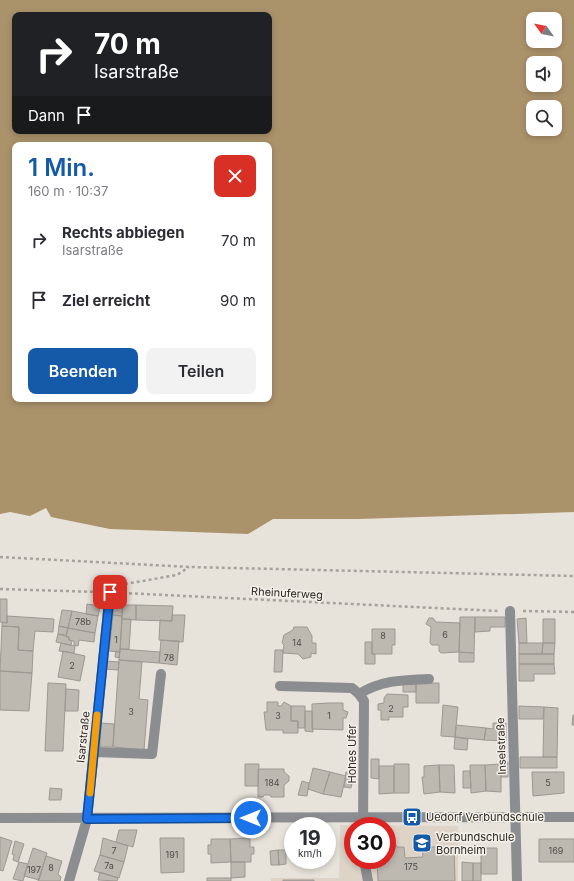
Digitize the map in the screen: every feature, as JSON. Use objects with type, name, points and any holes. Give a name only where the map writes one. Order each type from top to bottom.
[{"type":"street","name":"Isarstraße","points":[[69,881],[87,819],[103,655],[113,589]]},
{"type":"street","name":"Inselstraße","points":[[510,611],[517,881]]},
{"type":"street","points":[[94,752],[152,754],[161,674]]},
{"type":"street","points":[[280,686],[352,688],[359,694],[373,686],[398,681],[429,679]]},
{"type":"street","name":"Hohes Ufer","points":[[359,694],[364,701],[364,817]]},
{"type":"street","points":[[396,820],[574,817]]},
{"type":"street","points":[[0,818],[344,821]]},
{"type":"street","points":[[366,869],[368,881]]},
{"type":"path","points":[[0,557],[190,567],[574,576]]},
{"type":"path","points":[[113,589],[177,575],[190,567]]},
{"type":"path","name":"Rheinuferweg","points":[[0,589],[113,589],[510,611],[574,612]]},
{"type":"shaded area","points":[[0,0],[574,0],[574,512],[359,519],[273,519],[248,534],[110,529],[51,517],[46,508],[30,516],[10,512],[0,514]]},
{"type":"shaded area","name":"Verbundschule Bornheim","points":[[340,825],[344,825],[344,869],[396,869],[396,825],[458,826],[458,881],[271,881],[271,878],[339,878]]},
{"type":"building","points":[[0,599],[7,599],[7,623],[0,622]]},
{"type":"building","points":[[87,604],[100,606],[98,616],[86,614]]},
{"type":"building","points":[[123,605],[136,605],[136,620],[122,619]]},
{"type":"building","points":[[136,605],[173,606],[172,621],[136,620]]},
{"type":"building","points":[[113,606],[122,607],[122,616],[113,615]]},
{"type":"building","points":[[62,610],[72,611],[68,628],[59,626]]},
{"type":"building","points":[[72,611],[98,616],[95,633],[68,628]]},
{"type":"building","points":[[113,615],[122,616],[120,652],[109,651]]},
{"type":"building","points":[[172,615],[185,615],[183,642],[159,640],[160,620],[172,621]]},
{"type":"building","points":[[7,616],[54,619],[53,632],[35,631],[33,651],[18,650],[19,627],[2,626],[2,622],[7,623]]},
{"type":"building","points":[[460,617],[475,617],[474,653],[459,652]]},
{"type":"building","points":[[475,617],[505,617],[505,627],[490,627],[490,631],[475,632]]},
{"type":"building","points":[[429,618],[433,618],[436,622],[460,623],[459,652],[441,653],[439,651],[439,645],[432,645],[430,643],[431,627],[426,624]]},
{"type":"building","points":[[526,618],[527,643],[519,643],[517,619]]},
{"type":"building","points":[[122,619],[131,619],[129,649],[120,649]]},
{"type":"building","points":[[543,619],[555,619],[555,643],[543,643]]},
{"type":"building","points":[[2,626],[19,627],[18,650],[33,651],[32,673],[0,671]]},
{"type":"building","points":[[59,626],[68,628],[66,635],[58,634]]},
{"type":"building","points":[[294,627],[307,627],[312,636],[312,643],[316,643],[316,654],[311,653],[311,657],[303,659],[298,654],[283,653],[284,645],[282,643],[284,635],[293,630]]},
{"type":"building","points":[[68,628],[95,633],[94,642],[79,640],[78,646],[74,645],[74,641],[69,640],[69,637],[66,637]]},
{"type":"building","points":[[372,629],[395,629],[395,645],[392,645],[392,654],[372,654]]},
{"type":"building","points":[[58,634],[69,637],[69,640],[72,641],[71,645],[56,642]]},
{"type":"building","points":[[161,640],[179,641],[177,665],[159,663]]},
{"type":"building","points":[[365,642],[372,642],[372,654],[375,654],[375,664],[365,664]]},
{"type":"building","points":[[61,643],[75,646],[74,653],[59,651]]},
{"type":"building","points":[[519,643],[543,643],[542,654],[519,654]]},
{"type":"building","points":[[543,643],[555,643],[554,654],[542,654]]},
{"type":"building","points":[[120,649],[160,652],[159,663],[119,660]]},
{"type":"building","points":[[275,650],[283,650],[282,672],[274,672]]},
{"type":"building","points":[[63,651],[85,656],[80,681],[58,677]]},
{"type":"building","points":[[116,651],[120,652],[119,658],[115,657]]},
{"type":"building","points":[[459,652],[474,653],[474,662],[459,662]]},
{"type":"building","points":[[519,654],[554,654],[554,664],[519,664]]},
{"type":"building","points":[[119,660],[142,662],[139,699],[148,700],[144,750],[113,747]]},
{"type":"building","points":[[106,661],[119,662],[118,670],[105,669]]},
{"type":"building","points":[[519,664],[554,664],[555,674],[534,674],[534,681],[519,681]]},
{"type":"building","points":[[0,671],[32,673],[29,711],[0,710]]},
{"type":"building","points":[[48,683],[66,684],[63,751],[45,751]]},
{"type":"building","points":[[403,683],[416,683],[416,692],[403,692]]},
{"type":"building","points":[[416,683],[439,683],[439,703],[416,703]]},
{"type":"building","points":[[66,689],[79,690],[78,711],[65,711]]},
{"type":"building","points":[[387,694],[408,695],[408,707],[403,707],[403,717],[389,717],[389,720],[381,720],[381,710],[378,710],[378,704],[384,703],[384,698]]},
{"type":"building","points":[[267,702],[278,702],[278,706],[281,706],[284,702],[291,706],[291,721],[298,721],[298,733],[283,733],[283,730],[266,730],[264,712],[267,712]]},
{"type":"building","points":[[343,703],[343,710],[348,712],[346,718],[343,718],[343,730],[312,729],[312,704]]},
{"type":"building","points":[[443,705],[458,707],[455,737],[441,736]]},
{"type":"building","points":[[291,706],[305,706],[305,728],[298,728],[298,721],[291,721]]},
{"type":"building","points":[[519,706],[544,707],[543,719],[519,719]]},
{"type":"building","points":[[544,707],[558,708],[557,757],[543,757]]},
{"type":"building","points":[[305,711],[312,711],[313,732],[305,731]]},
{"type":"building","points":[[573,715],[574,725],[572,725]]},
{"type":"building","points":[[101,723],[114,724],[113,747],[100,747]]},
{"type":"building","points":[[493,723],[506,723],[506,741],[484,740],[486,728],[493,729]]},
{"type":"building","points":[[456,725],[486,728],[484,740],[455,737]]},
{"type":"building","points":[[455,737],[468,739],[467,750],[454,749]]},
{"type":"building","points":[[520,757],[557,757],[557,768],[520,768]]},
{"type":"building","points":[[371,759],[379,759],[379,779],[371,778]]},
{"type":"building","points":[[501,762],[508,762],[508,777],[501,777]]},
{"type":"building","points":[[245,764],[259,764],[258,786],[245,786]]},
{"type":"building","points":[[394,764],[409,764],[409,793],[394,793]]},
{"type":"building","points":[[501,764],[501,792],[486,791],[485,765]]},
{"type":"building","points":[[439,765],[440,792],[424,794],[422,777],[424,777],[424,766]]},
{"type":"building","points":[[439,765],[454,765],[455,793],[440,792]]},
{"type":"building","points":[[470,765],[485,765],[486,791],[471,793]]},
{"type":"building","points":[[379,766],[394,766],[394,793],[379,794]]},
{"type":"building","points":[[313,768],[330,772],[323,794],[308,789]]},
{"type":"building","points":[[258,769],[284,769],[284,772],[289,776],[289,781],[284,785],[284,797],[271,797],[270,795],[264,795],[263,797],[258,797]]},
{"type":"building","points":[[463,771],[470,771],[471,788],[463,788]]},
{"type":"building","points":[[330,772],[346,776],[341,797],[323,794]]},
{"type":"building","points":[[346,772],[354,774],[351,788],[344,787]]},
{"type":"building","points":[[532,772],[564,772],[564,793],[533,796]]},
{"type":"building","points":[[302,781],[309,783],[307,796],[298,795]]},
{"type":"building","points":[[50,788],[62,789],[61,800],[49,800]]},
{"type":"building","points":[[119,830],[137,830],[133,847],[116,842]]},
{"type":"building","points":[[0,837],[12,841],[3,871],[0,870]]},
{"type":"building","points":[[103,838],[128,846],[124,862],[100,855]]},
{"type":"building","points":[[160,838],[184,838],[184,872],[161,873]]},
{"type":"building","points":[[250,838],[250,847],[254,847],[254,854],[251,854],[251,862],[231,862],[230,839]]},
{"type":"building","points":[[211,839],[230,839],[231,862],[211,863],[211,854],[208,854],[208,845],[211,845]]},
{"type":"building","points":[[539,839],[574,839],[574,862],[539,862]]},
{"type":"building","points":[[15,841],[24,844],[18,862],[13,860],[14,855],[12,854]]},
{"type":"building","points":[[396,845],[397,847],[404,847],[405,858],[423,857],[422,847],[454,847],[455,881],[378,881],[377,869],[396,869]]},
{"type":"building","points":[[33,848],[47,853],[39,880],[24,876]]},
{"type":"building","points":[[481,848],[497,848],[497,874],[481,874]]},
{"type":"building","points":[[278,850],[279,865],[271,865],[270,851]]},
{"type":"building","points":[[278,850],[284,850],[284,864],[279,865]]},
{"type":"building","points":[[100,855],[124,862],[119,878],[94,871]]},
{"type":"building","points":[[46,856],[62,861],[58,874],[61,877],[60,881],[38,881]]},
{"type":"building","points":[[19,862],[28,864],[23,881],[13,879]]},
{"type":"building","points":[[231,862],[245,862],[245,877],[231,878]]},
{"type":"building","points":[[462,862],[473,863],[473,881],[462,881]]},
{"type":"building","points":[[473,863],[481,863],[481,881],[473,881]]},
{"type":"building","points":[[100,872],[118,878],[117,881],[98,880]]},
{"type":"building","points":[[207,878],[231,878],[231,881],[207,881]]},
{"type":"building","points":[[314,880],[314,881],[283,881]]},
{"type":"slow traffic","points":[[90,793],[97,715]]},
{"type":"place","name":"Uedorf Verbundschule","points":[[412,817]]},
{"type":"place","name":"Verbundschule Bornheim","points":[[422,843]]},
{"type":"route","points":[[110,592],[87,819],[251,818]]}]
